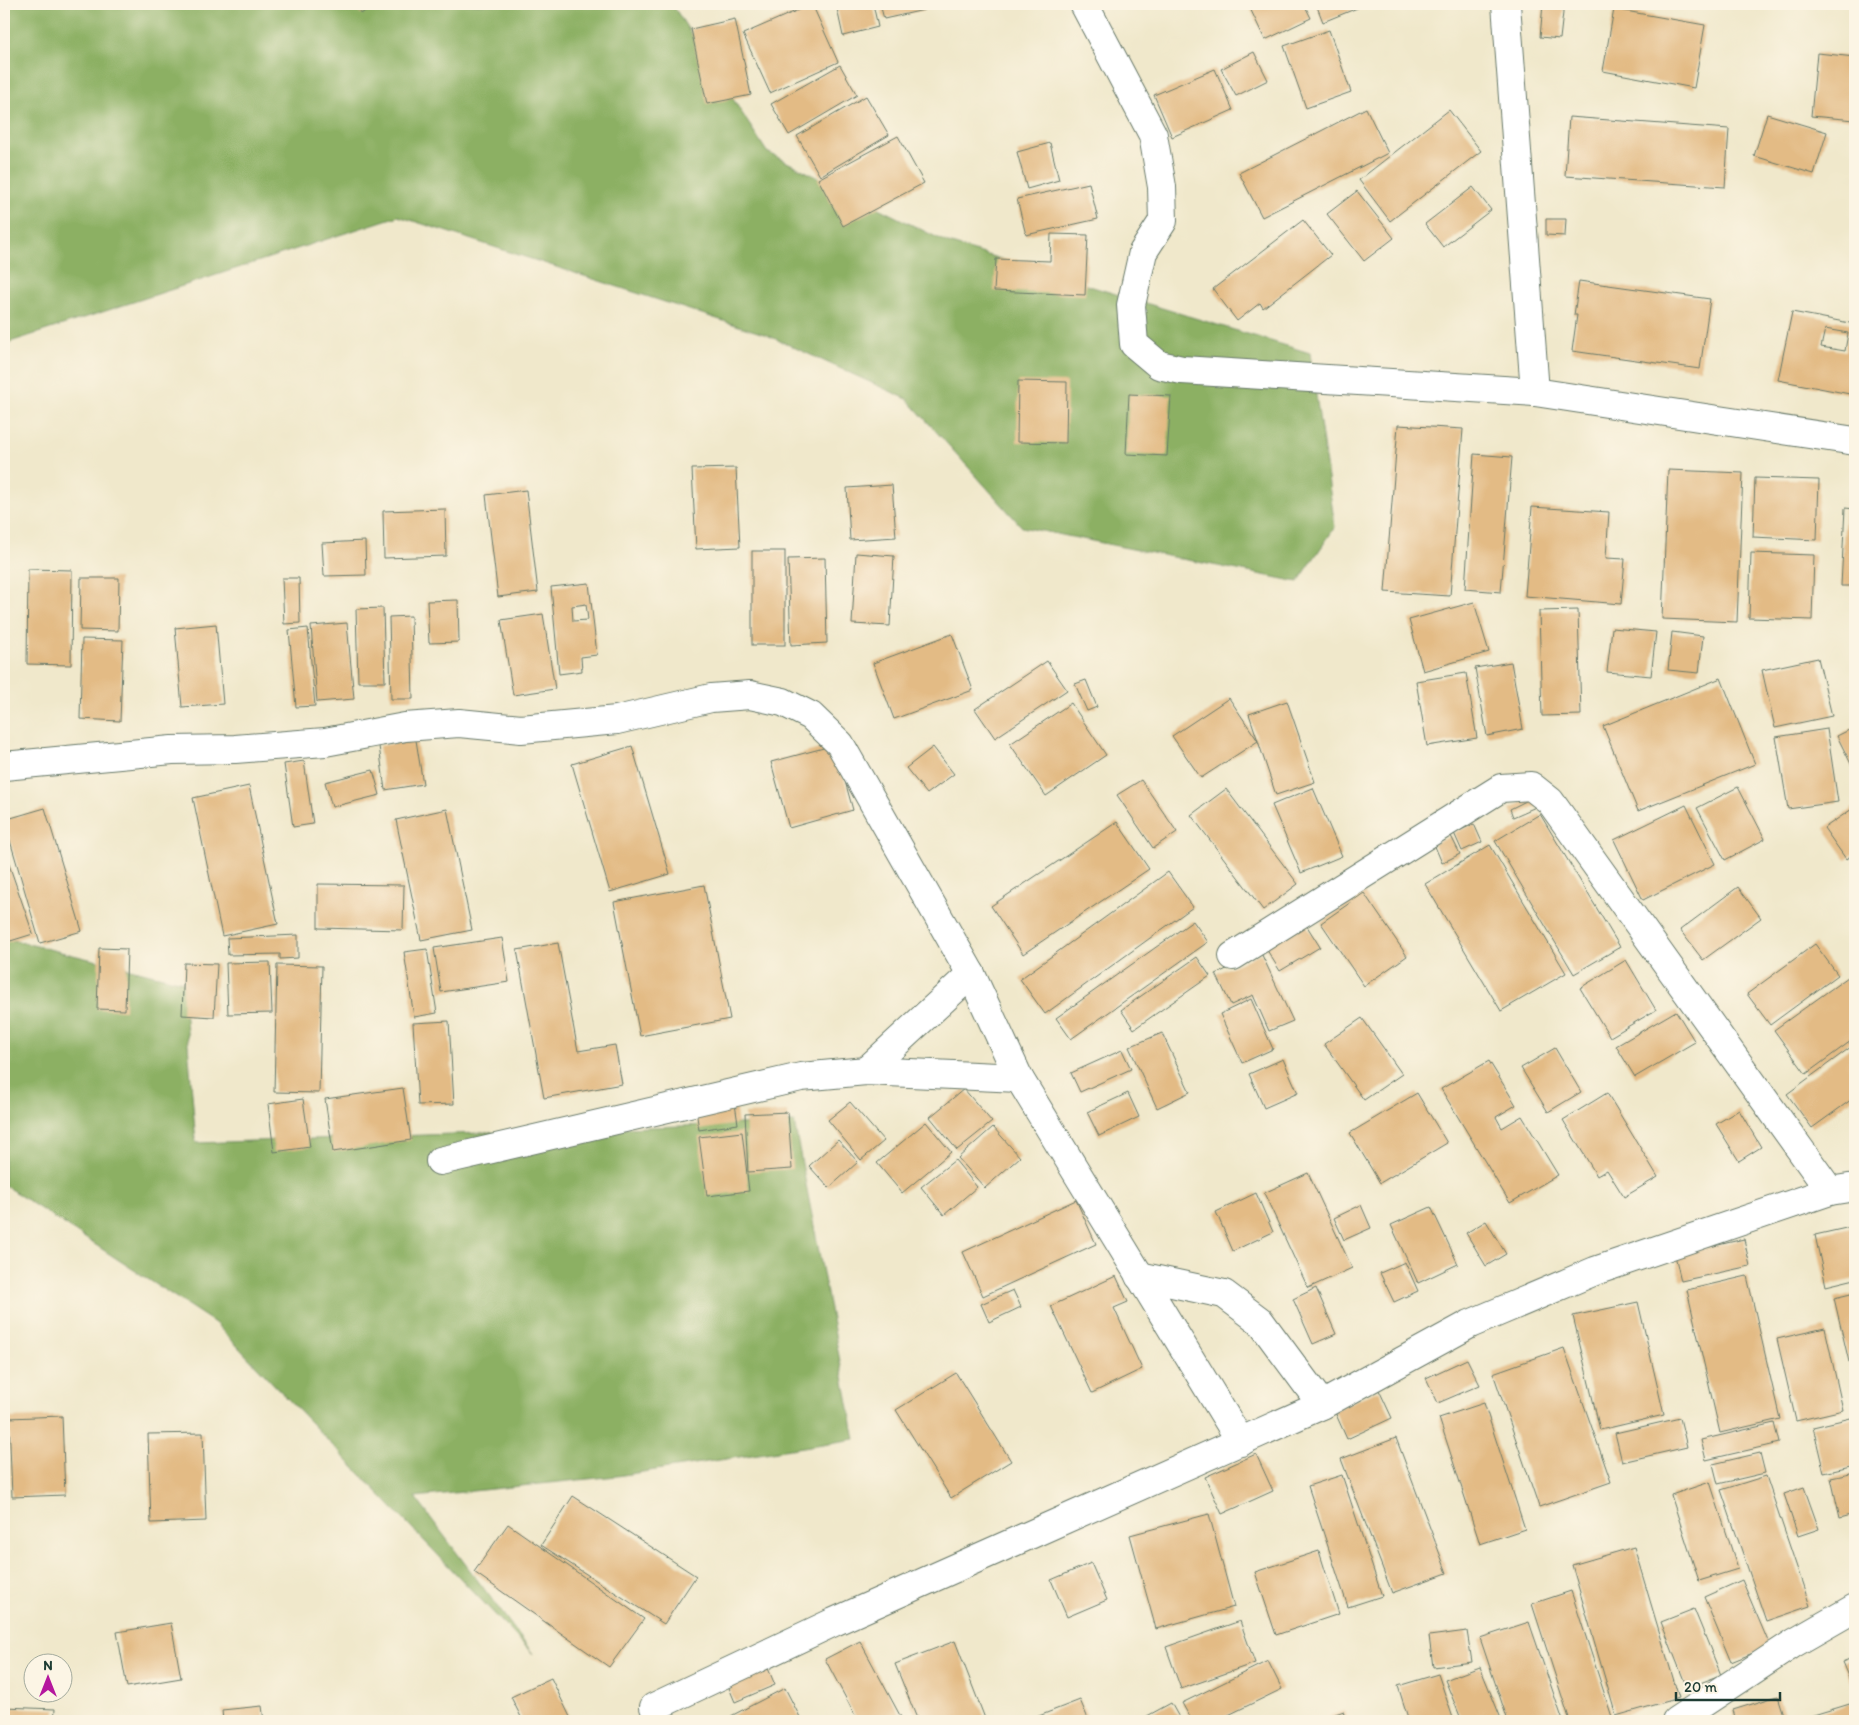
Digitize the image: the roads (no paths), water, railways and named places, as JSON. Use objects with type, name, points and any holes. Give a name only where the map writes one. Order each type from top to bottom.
[{"type":"street","points":[[1084,4],[1153,135],[1162,187],[1163,221],[1144,252],[1131,305],[1134,344],[1159,365],[1182,370],[1535,392],[1855,441]]},
{"type":"street","points":[[1506,4],[1535,392]]},
{"type":"street","points":[[4,766],[172,750],[236,749],[325,742],[405,727],[459,723],[520,729],[608,721],[711,698],[750,696],[783,702],[811,716],[840,744],[970,974],[1019,1078],[1241,1442]]},
{"type":"street","points":[[654,1707],[843,1618],[1322,1405],[1470,1324],[1595,1271],[1843,1189],[1550,801],[1531,786],[1501,788],[1233,956]]},
{"type":"street","points":[[866,1072],[970,974]]},
{"type":"street","points":[[440,1161],[801,1077],[866,1072],[1019,1078]]},
{"type":"street","points":[[1140,1276],[1224,1294],[1260,1321],[1322,1405]]},
{"type":"street","points":[[1676,1721],[1794,1643],[1855,1608]]}]
